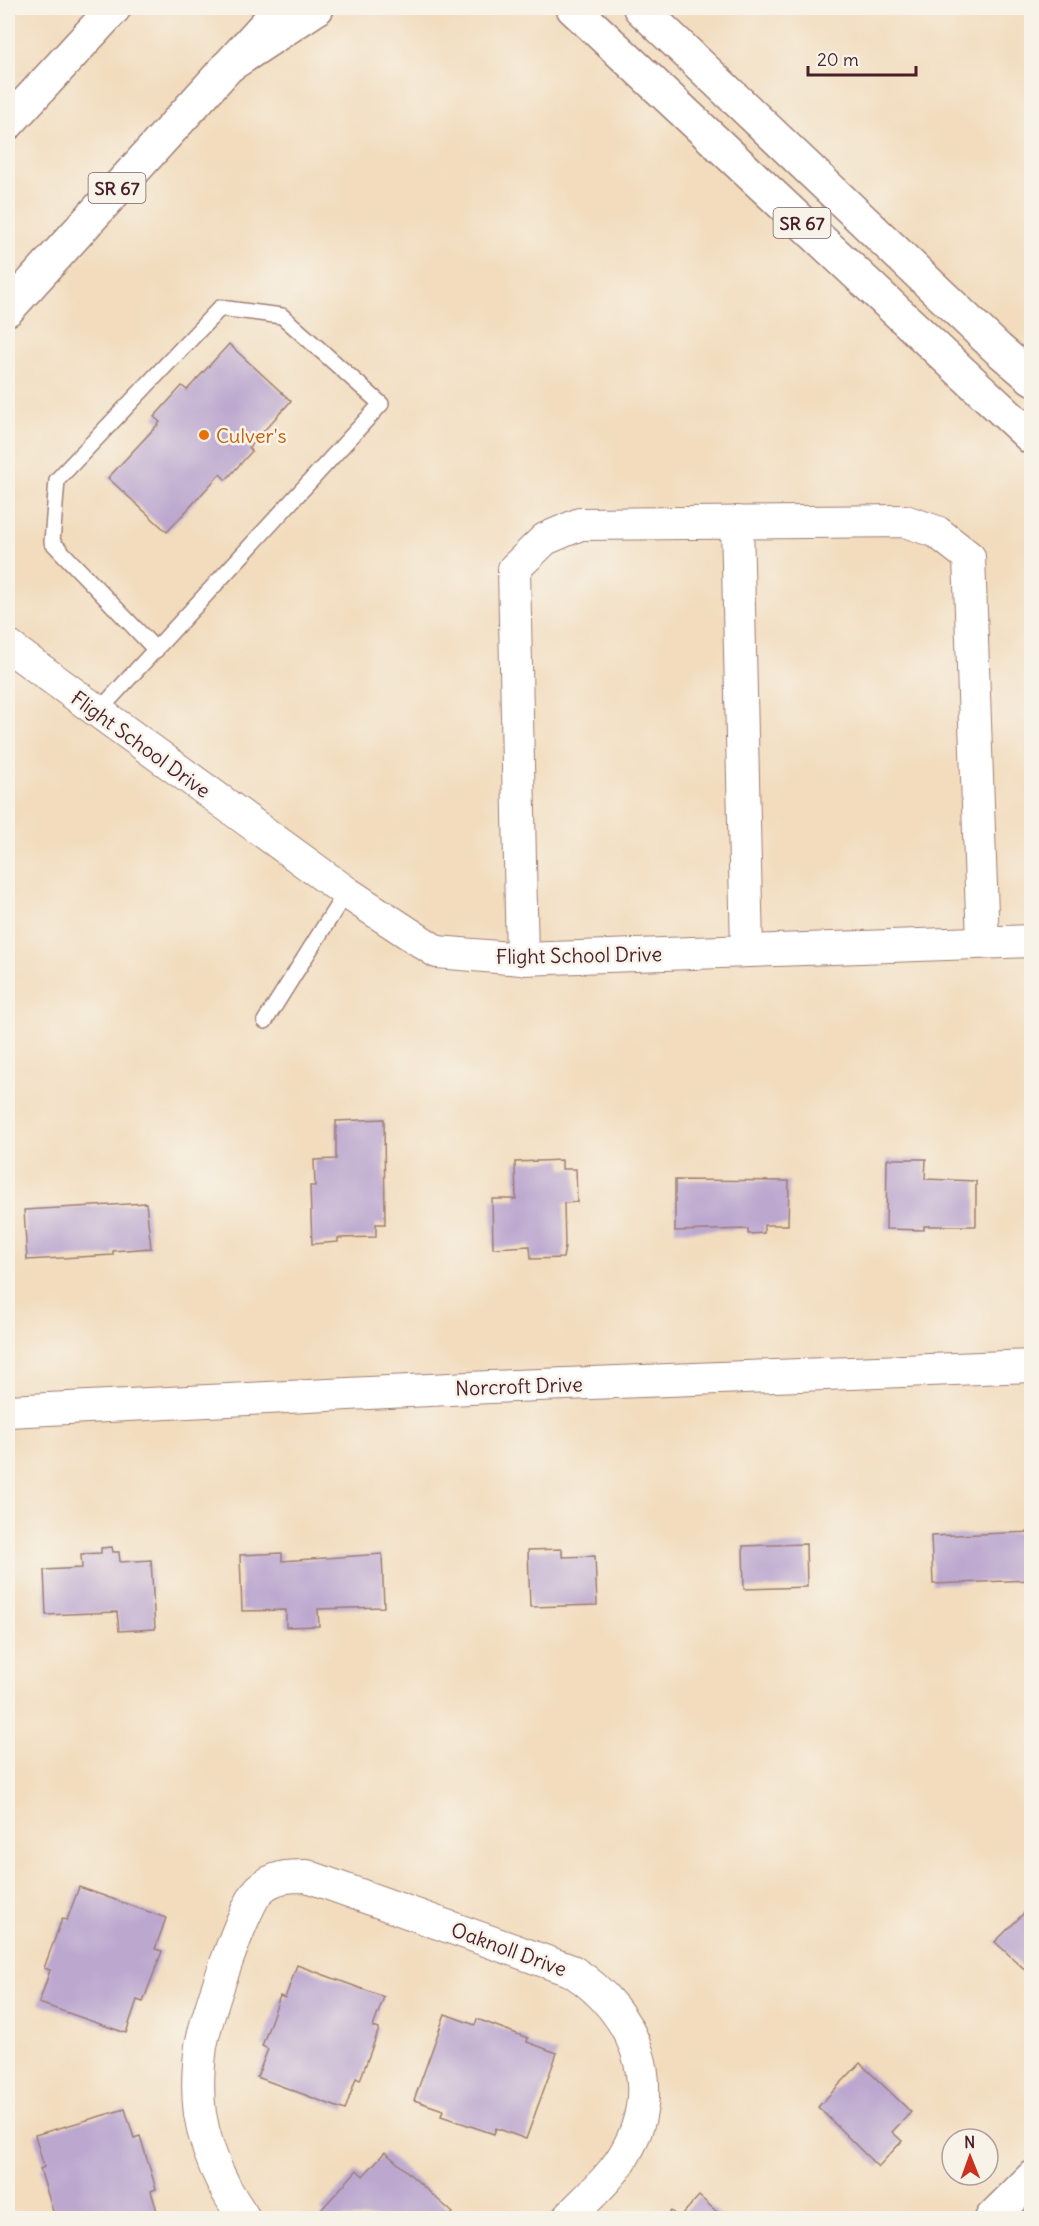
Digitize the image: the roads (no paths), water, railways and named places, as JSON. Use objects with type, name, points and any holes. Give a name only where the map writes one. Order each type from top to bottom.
[{"type":"main road","points":[[8,123],[114,8]]},
{"type":"main road","points":[[227,67],[281,8]]},
{"type":"main road","name":"SR 67","points":[[8,309],[227,67],[317,8]]},
{"type":"main road","name":"SR 67","points":[[573,8],[1032,438]]},
{"type":"main road","points":[[642,9],[998,349],[1032,378]]},
{"type":"main road","points":[[992,2218],[1032,2178]]},
{"type":"street","points":[[522,959],[514,569],[545,539],[580,524],[905,521],[937,532],[969,556],[983,942]]},
{"type":"street","points":[[737,522],[747,950]]},
{"type":"street","name":"Flight School Drive","points":[[8,646],[346,892],[436,952],[522,959],[1032,941]]},
{"type":"street","name":"Norcroft Drive","points":[[8,1411],[490,1387],[1032,1366]]},
{"type":"street","name":"Oaknoll Drive","points":[[244,2218],[223,2184],[204,2133],[200,2114],[198,2079],[201,2044],[249,1904],[261,1888],[283,1876],[307,1876],[572,1971],[592,1984],[616,2010],[632,2035],[639,2056],[643,2083],[642,2102],[634,2137],[623,2158],[568,2218]]},
{"type":"lane","points":[[97,713],[156,650],[381,404],[282,316],[220,308],[57,480],[52,542],[156,650]]},
{"type":"lane","points":[[265,1021],[346,892]]},
{"type":"place","name":"Culver's","points":[[204,435]]}]
